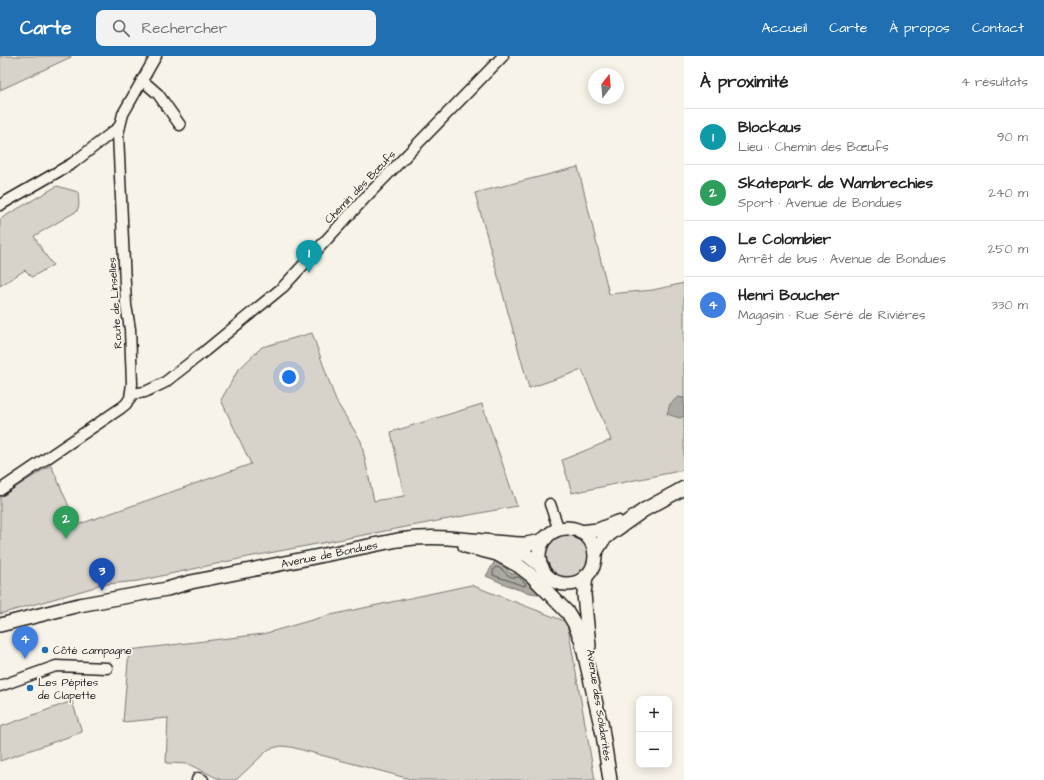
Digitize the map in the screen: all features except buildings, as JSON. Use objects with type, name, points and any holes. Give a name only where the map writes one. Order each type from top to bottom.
[{"type":"main road","points":[[644,510],[606,537],[595,553],[593,566],[586,576],[576,583],[564,584],[552,580],[546,574],[542,567],[539,554],[546,538],[552,533],[559,530],[568,529],[580,532],[598,530],[644,510],[684,488]]},
{"type":"main road","points":[[580,532],[590,541],[595,553]]},
{"type":"main road","name":"Avenue de Bondues","points":[[0,625],[79,605],[97,596],[162,583],[191,582],[406,539],[429,537],[526,544],[537,542],[546,538]]},
{"type":"main road","points":[[406,539],[456,544],[486,551],[508,560],[532,576],[564,609],[574,623],[582,645],[602,730]]},
{"type":"main road","name":"Avenue de Bondues","points":[[468,539],[524,554],[531,557],[542,567]]},
{"type":"main road","name":"Avenue des Solidarités","points":[[586,576],[584,594],[587,630],[610,780]]},
{"type":"main road","name":"Avenue des Solidarités","points":[[564,584],[572,592],[577,602],[587,630]]},
{"type":"main road","name":"Avenue de Bondues","points":[[0,628],[23,620]]},
{"type":"street","name":"Route de Linselles","points":[[131,394],[133,378],[130,329],[126,305],[118,142],[119,128],[123,114],[156,56]]},
{"type":"street","name":"Chemin des Bœufs","points":[[131,394],[150,390],[164,383],[274,296],[364,199],[502,56]]},
{"type":"street","points":[[142,80],[158,94],[180,125]]},
{"type":"street","points":[[0,205],[73,163],[119,128]]},
{"type":"street","points":[[0,490],[121,408],[128,401],[131,394]]},
{"type":"street","points":[[550,504],[559,530]]},
{"type":"street","points":[[0,686],[54,666],[107,668]]},
{"type":"street","points":[[197,780],[198,778],[203,780]]},
{"type":"shaded area","points":[[0,56],[71,56],[71,57],[0,90]]},
{"type":"shaded area","points":[[578,167],[609,294],[653,290],[684,283],[684,470],[572,493],[562,460],[611,440],[582,370],[529,388],[475,193]]},
{"type":"shaded area","points":[[57,186],[78,192],[79,205],[77,211],[34,236],[53,265],[32,277],[25,270],[0,286],[0,219]]},
{"type":"shaded area","points":[[312,333],[336,401],[361,441],[374,501],[404,496],[391,432],[482,404],[517,506],[248,557],[138,581],[98,585],[0,614],[0,497],[51,465],[77,525],[251,464],[221,400],[238,370],[262,347]]},
{"type":"shaded area","points":[[562,534],[570,534],[575,535],[582,540],[587,547],[587,565],[582,572],[575,577],[562,578],[554,575],[547,568],[544,560],[544,552],[547,544],[554,537]]},
{"type":"shaded area","points":[[471,585],[567,622],[595,780],[414,780],[291,747],[281,746],[269,749],[236,780],[221,780],[188,764],[166,763],[168,718],[123,722],[129,650],[263,634],[326,616]]},
{"type":"shaded area","points":[[72,701],[82,732],[0,761],[0,727]]},
{"type":"water","points":[[678,397],[684,398],[684,416],[680,418],[667,414],[670,404]]},
{"type":"water","points":[[495,561],[504,565],[509,572],[513,574],[519,573],[541,594],[521,590],[486,576]]},
{"type":"place","name":"Blockaus","points":[[309,273]]},
{"type":"place","name":"Skatepark de Wambrechies","points":[[66,539]]},
{"type":"place","name":"Le Colombier","points":[[102,591]]},
{"type":"place","name":"Côté campagne","points":[[45,650]]},
{"type":"place","name":"Henri Boucher","points":[[25,659]]},
{"type":"place","name":"Les Pépites de Clapette","points":[[30,688]]}]
